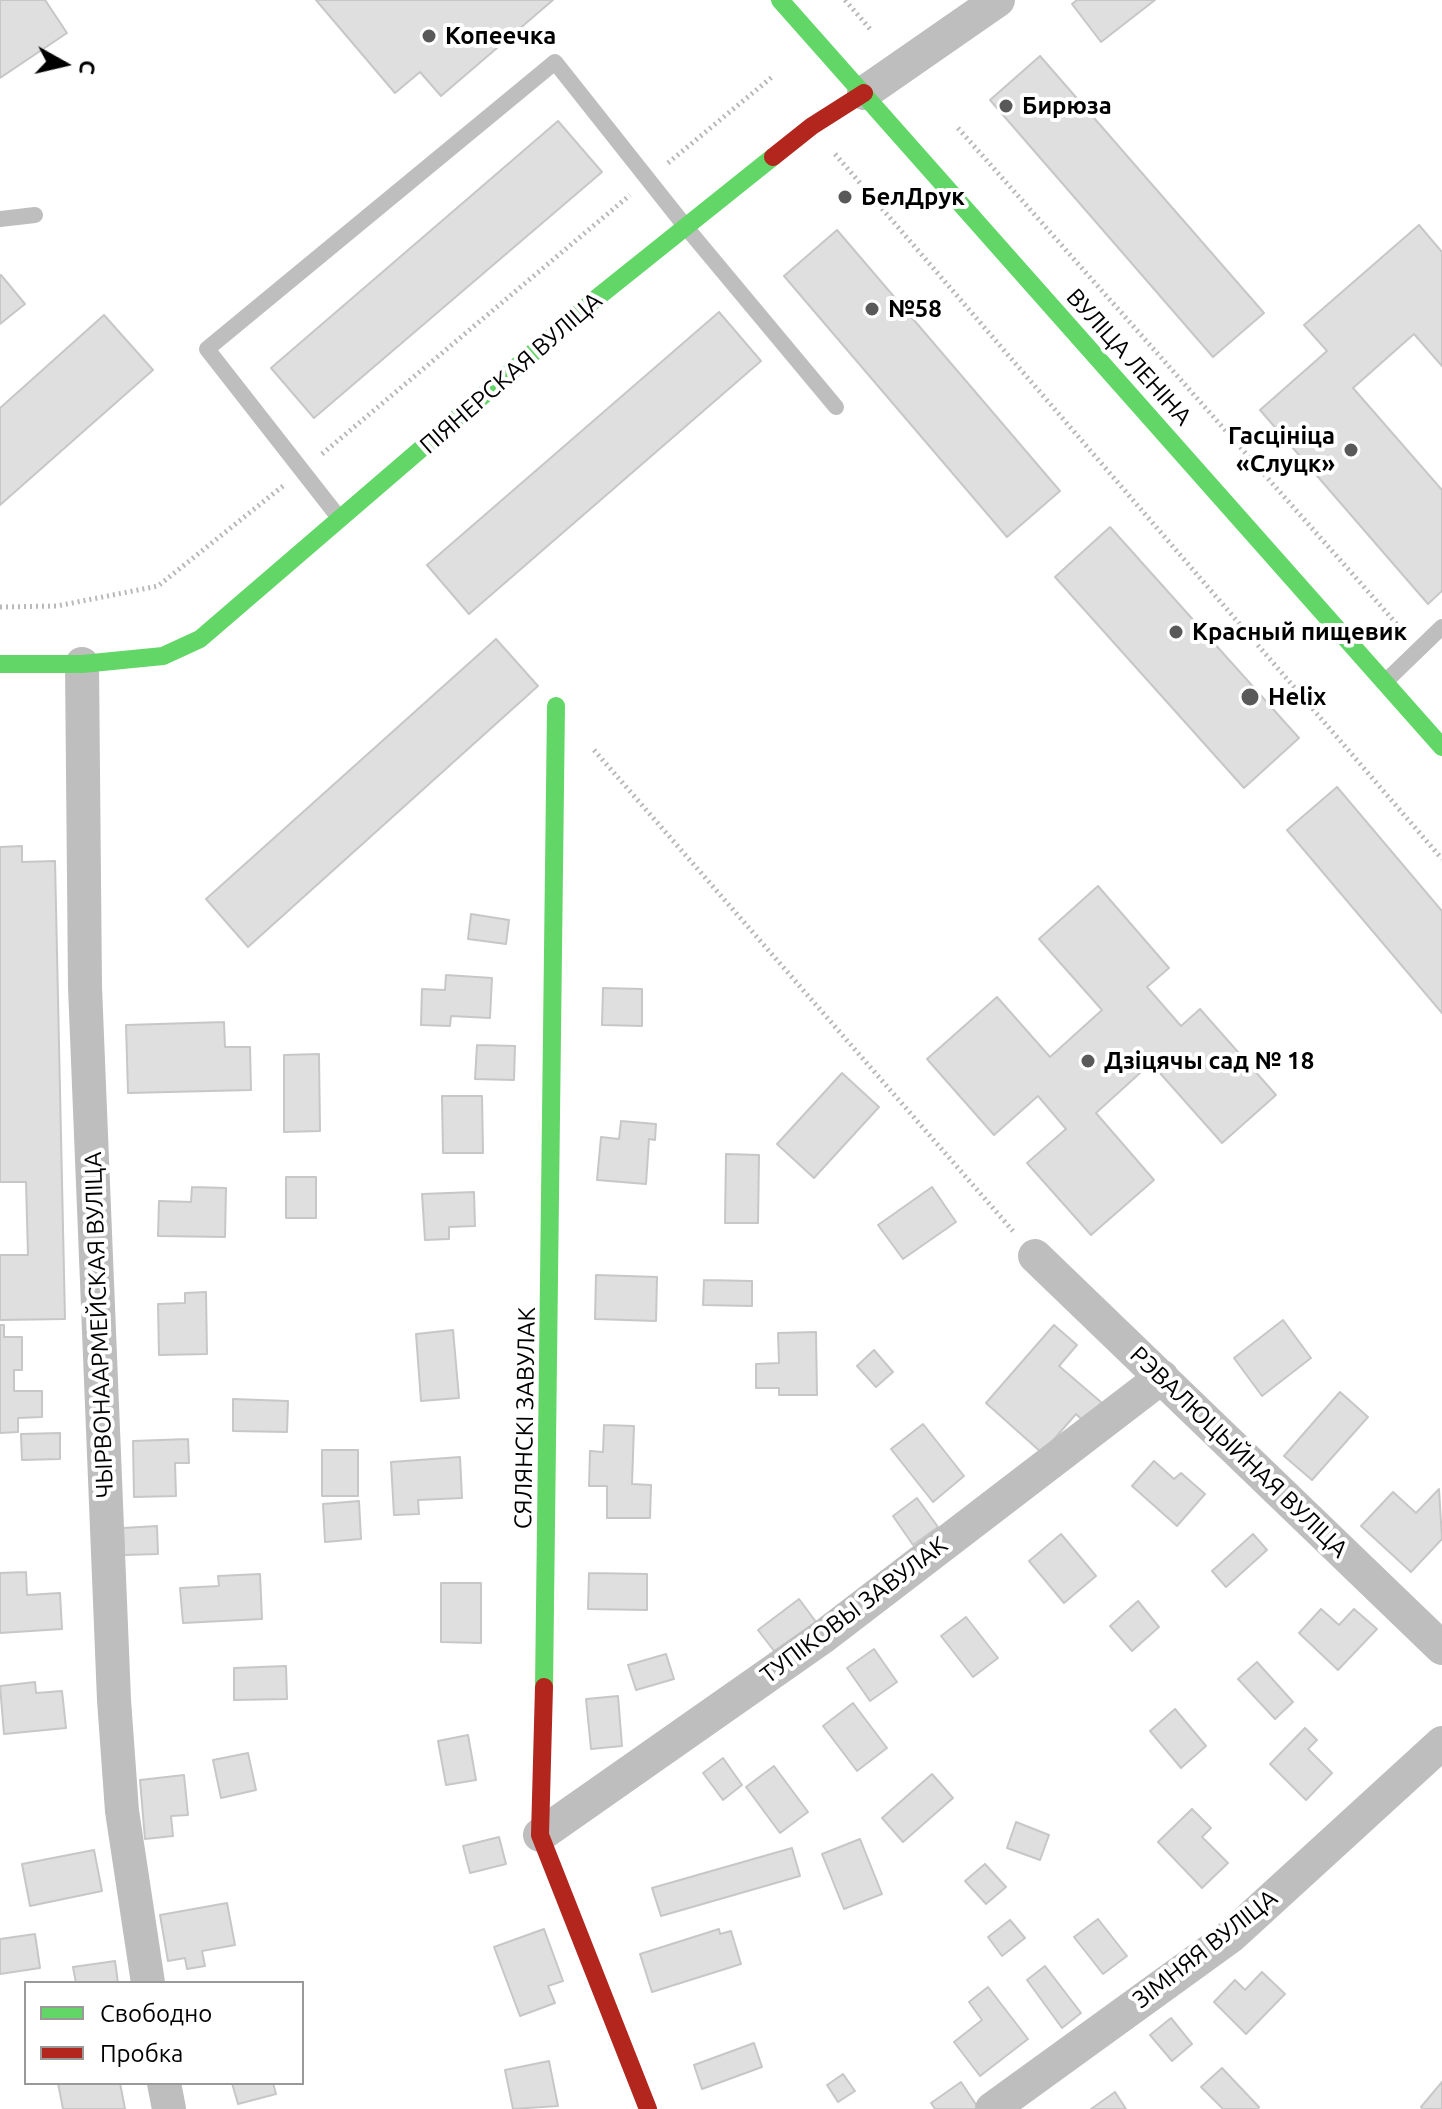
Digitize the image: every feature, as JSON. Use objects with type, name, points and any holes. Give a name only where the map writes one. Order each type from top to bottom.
[{"type":"street","name":"ВУЛІЦА ЛЕНІНА","points":[[780,0],[1442,747]]},
{"type":"street","name":"ПІЯНЕРСКАЯ ВУЛІЦА","points":[[0,664],[82,664],[163,656],[200,639],[685,226],[812,126],[998,0]]},
{"type":"street","name":"ЧЫРВОНААРМЕЙСКАЯ ВУЛІЦА","points":[[82,664],[85,987],[114,1700],[122,1811],[148,1981]]},
{"type":"street","name":"СЯЛЯНСКІ ЗАВУЛАК","points":[[556,706],[548,1514],[540,1835],[648,2109]]},
{"type":"street","name":"РЭВАЛЮЦЫЙНАЯ ВУЛІЦА","points":[[1035,1256],[1442,1648]]},
{"type":"street","name":"ТУПІКОВЫ ЗАВУЛАК","points":[[540,1835],[824,1636],[1162,1377]]},
{"type":"street","name":"ЗІМНЯЯ ВУЛІЦА","points":[[992,2109],[1231,1936],[1442,1743]]},
{"type":"street","points":[[164,2085],[169,2109]]},
{"type":"lane","points":[[341,520],[207,349],[555,62],[685,226],[836,407]]},
{"type":"lane","points":[[0,219],[35,215]]},
{"type":"lane","points":[[1385,682],[1442,627]]},
{"type":"path","points":[[845,0],[870,29]]},
{"type":"path","points":[[0,607],[57,606],[158,586],[301,471],[772,77]]},
{"type":"path","points":[[958,128],[1419,650]]},
{"type":"path","points":[[827,144],[1442,859]]},
{"type":"path","points":[[556,706],[1035,1256]]},
{"type":"building","points":[[0,0],[45,0],[67,33],[0,78]]},
{"type":"building","name":"Копеечка","points":[[316,0],[553,0],[441,96],[420,72],[395,93]]},
{"type":"building","points":[[1077,0],[1155,0],[1101,42],[1072,4]]},
{"type":"building","points":[[1040,56],[1264,313],[1213,357],[990,100]]},
{"type":"building","points":[[558,121],[602,172],[314,418],[271,368]]},
{"type":"building","name":"Гасцініца «Слуцк»","points":[[1419,225],[1442,252],[1442,366],[1414,334],[1353,388],[1442,490],[1442,591],[1428,604],[1260,410],[1327,351],[1304,325]]},
{"type":"building","points":[[837,230],[1060,491],[1007,537],[784,276]]},
{"type":"building","points":[[0,276],[25,304],[0,324]]},
{"type":"building","points":[[719,312],[761,361],[469,614],[427,565]]},
{"type":"building","points":[[104,315],[153,370],[0,505],[0,408]]},
{"type":"building","points":[[1110,527],[1299,738],[1244,788],[1055,577]]},
{"type":"building","points":[[496,639],[538,686],[248,947],[206,899]]},
{"type":"building","points":[[1337,787],[1442,911],[1442,1013],[1287,830]]},
{"type":"building","points":[[22,846],[22,862],[55,861],[65,1319],[0,1320],[0,1255],[28,1255],[26,1182],[0,1182],[0,847]]},
{"type":"building","name":"Дзіцячы сад № 18","points":[[1098,886],[1169,968],[1147,987],[1181,1026],[1200,1009],[1276,1095],[1222,1143],[1151,1063],[1096,1113],[1154,1180],[1091,1235],[1027,1163],[1066,1129],[1038,1096],[994,1135],[927,1059],[997,997],[1050,1057],[1102,1010],[1039,939]]},
{"type":"building","points":[[471,914],[509,920],[506,944],[468,939]]},
{"type":"building","points":[[446,975],[492,978],[490,1018],[451,1016],[450,1026],[421,1025],[422,989],[445,990]]},
{"type":"building","points":[[603,988],[642,989],[642,1026],[602,1025]]},
{"type":"building","points":[[224,1022],[225,1047],[250,1047],[251,1090],[128,1093],[126,1025]]},
{"type":"building","points":[[477,1045],[515,1046],[514,1080],[475,1079]]},
{"type":"building","points":[[319,1054],[320,1131],[284,1132],[284,1055]]},
{"type":"building","points":[[842,1073],[879,1107],[814,1178],[777,1144]]},
{"type":"building","points":[[442,1096],[482,1096],[483,1153],[443,1153]]},
{"type":"building","points":[[621,1121],[656,1124],[655,1140],[649,1139],[646,1184],[597,1180],[601,1137],[619,1139]]},
{"type":"building","points":[[726,1154],[759,1155],[758,1223],[725,1223]]},
{"type":"building","points":[[286,1177],[316,1177],[316,1218],[286,1218]]},
{"type":"building","points":[[192,1187],[226,1188],[225,1237],[158,1236],[159,1201],[191,1202]]},
{"type":"building","points":[[932,1187],[956,1222],[903,1259],[878,1225]]},
{"type":"building","points":[[474,1192],[475,1226],[449,1227],[449,1239],[425,1240],[422,1194]]},
{"type":"building","points":[[596,1275],[657,1277],[656,1321],[595,1319]]},
{"type":"building","points":[[704,1280],[752,1281],[752,1306],[703,1305]]},
{"type":"building","points":[[206,1292],[207,1354],[159,1355],[158,1304],[185,1303],[185,1293]]},
{"type":"building","points":[[1283,1320],[1311,1358],[1262,1396],[1234,1358]]},
{"type":"building","points":[[0,1325],[4,1325],[4,1337],[22,1337],[22,1370],[14,1370],[14,1391],[42,1391],[42,1417],[18,1418],[18,1432],[0,1433]]},
{"type":"building","points":[[1054,1325],[1077,1345],[1059,1366],[1109,1409],[1092,1429],[1076,1414],[1042,1453],[986,1403]]},
{"type":"building","points":[[453,1330],[459,1398],[421,1401],[416,1334]]},
{"type":"building","points":[[816,1332],[817,1395],[779,1395],[779,1388],[756,1388],[756,1364],[779,1363],[778,1333]]},
{"type":"building","points":[[874,1350],[893,1372],[876,1387],[857,1366]]},
{"type":"building","points":[[1340,1392],[1368,1417],[1312,1480],[1284,1456]]},
{"type":"building","points":[[233,1399],[288,1401],[287,1432],[233,1431]]},
{"type":"building","points":[[923,1424],[964,1476],[933,1502],[891,1449]]},
{"type":"building","points":[[604,1425],[634,1426],[632,1484],[651,1485],[650,1518],[607,1518],[607,1486],[589,1486],[590,1451],[603,1452]]},
{"type":"building","points":[[60,1433],[60,1459],[22,1460],[21,1434]]},
{"type":"building","points":[[188,1439],[189,1463],[175,1463],[176,1496],[134,1497],[133,1441]]},
{"type":"building","points":[[322,1450],[358,1450],[358,1496],[322,1496]]},
{"type":"building","points":[[460,1457],[462,1498],[418,1500],[419,1514],[394,1515],[391,1462]]},
{"type":"building","points":[[1154,1461],[1174,1479],[1181,1473],[1205,1494],[1177,1526],[1132,1486]]},
{"type":"building","points":[[1439,1489],[1442,1539],[1411,1572],[1361,1526],[1393,1492],[1416,1513]]},
{"type":"building","points":[[917,1498],[938,1527],[913,1545],[893,1516]]},
{"type":"building","points":[[359,1501],[361,1539],[325,1542],[323,1504]]},
{"type":"building","points":[[157,1526],[158,1554],[124,1555],[123,1528]]},
{"type":"building","points":[[1061,1534],[1096,1576],[1064,1603],[1029,1561]]},
{"type":"building","points":[[1253,1534],[1267,1550],[1226,1587],[1212,1571]]},
{"type":"building","points":[[26,1572],[27,1595],[60,1593],[62,1629],[0,1633],[0,1573]]},
{"type":"building","points":[[589,1573],[647,1574],[647,1610],[588,1609]]},
{"type":"building","points":[[260,1574],[262,1619],[183,1623],[180,1588],[219,1586],[218,1576]]},
{"type":"building","points":[[441,1583],[481,1583],[481,1643],[441,1642]]},
{"type":"building","points":[[799,1599],[819,1626],[778,1656],[758,1630]]},
{"type":"building","points":[[1138,1601],[1159,1627],[1132,1651],[1110,1626]]},
{"type":"building","points":[[1321,1609],[1339,1625],[1354,1609],[1377,1629],[1338,1670],[1299,1633]]},
{"type":"building","points":[[966,1617],[998,1658],[973,1677],[941,1636]]},
{"type":"building","points":[[874,1649],[897,1682],[870,1701],[847,1668]]},
{"type":"building","points":[[666,1654],[674,1679],[636,1690],[628,1665]]},
{"type":"building","points":[[1257,1662],[1293,1702],[1275,1719],[1238,1679]]},
{"type":"building","points":[[286,1666],[287,1699],[234,1700],[234,1668]]},
{"type":"building","points":[[35,1682],[36,1693],[62,1691],[66,1728],[4,1734],[0,1686]]},
{"type":"building","points":[[618,1696],[622,1746],[591,1749],[586,1699]]},
{"type":"building","points":[[853,1703],[887,1748],[857,1771],[823,1726]]},
{"type":"building","points":[[1175,1709],[1206,1746],[1181,1768],[1150,1731]]},
{"type":"building","points":[[1305,1728],[1317,1740],[1308,1749],[1332,1773],[1306,1800],[1270,1764]]},
{"type":"building","points":[[468,1735],[476,1780],[446,1785],[438,1741]]},
{"type":"building","points":[[248,1753],[256,1790],[221,1798],[213,1760]]},
{"type":"building","points":[[723,1758],[742,1785],[723,1800],[703,1773]]},
{"type":"building","points":[[774,1766],[808,1812],[780,1833],[746,1787]]},
{"type":"building","points":[[932,1774],[953,1798],[903,1842],[882,1818]]},
{"type":"building","points":[[184,1775],[188,1815],[171,1816],[173,1836],[145,1839],[140,1780]]},
{"type":"building","points":[[1192,1809],[1211,1828],[1202,1837],[1228,1863],[1202,1888],[1158,1842]]},
{"type":"building","points":[[1016,1822],[1049,1835],[1040,1860],[1007,1848]]},
{"type":"building","points":[[499,1837],[506,1864],[470,1873],[463,1846]]},
{"type":"building","points":[[860,1839],[882,1894],[844,1909],[822,1854]]},
{"type":"building","points":[[792,1848],[800,1876],[661,1916],[652,1888]]},
{"type":"building","points":[[94,1850],[102,1891],[30,1906],[22,1864]]},
{"type":"building","points":[[985,1864],[1006,1887],[986,1904],[965,1881]]},
{"type":"building","points":[[227,1903],[235,1945],[202,1951],[205,1966],[187,1969],[185,1958],[168,1961],[160,1915]]},
{"type":"building","points":[[1098,1919],[1127,1956],[1103,1974],[1074,1937]]},
{"type":"building","points":[[1010,1920],[1025,1938],[1002,1956],[988,1937]]},
{"type":"building","points":[[544,1929],[563,1981],[548,1986],[555,2003],[520,2016],[494,1947]]},
{"type":"building","points":[[719,1929],[720,1934],[731,1931],[741,1964],[652,1992],[640,1954]]},
{"type":"building","points":[[35,1934],[40,1968],[0,1974],[0,1939]]},
{"type":"building","points":[[115,1961],[118,1981],[76,1981],[73,1967]]},
{"type":"building","points":[[1045,1966],[1081,2013],[1062,2028],[1027,1980]]},
{"type":"building","points":[[1262,1972],[1285,1994],[1246,2034],[1214,2002],[1235,1980],[1245,1990]]},
{"type":"building","points":[[988,1987],[1028,2039],[980,2076],[954,2042],[982,2020],[969,2002]]},
{"type":"building","points":[[1171,2018],[1192,2044],[1172,2061],[1150,2035]]},
{"type":"building","points":[[754,2043],[762,2067],[702,2089],[694,2065]]},
{"type":"building","points":[[549,2061],[558,2106],[513,2109],[505,2070]]},
{"type":"building","points":[[1222,2068],[1258,2109],[1223,2109],[1201,2087]]},
{"type":"building","points":[[843,2074],[855,2091],[838,2102],[827,2085]]},
{"type":"building","points":[[961,2082],[979,2109],[935,2109],[931,2103]]},
{"type":"building","points":[[1442,2082],[1442,2109],[1423,2109],[1421,2107]]},
{"type":"building","points":[[58,2085],[120,2085],[125,2109],[63,2109]]},
{"type":"building","points":[[233,2085],[274,2085],[276,2094],[238,2104]]},
{"type":"building","points":[[1115,2092],[1126,2109],[1091,2109]]},
{"type":"traffic: fast","points":[[780,0],[1442,747]]},
{"type":"traffic: fast","points":[[0,664],[82,664],[163,656],[200,639],[593,301],[773,157]]},
{"type":"traffic: fast","points":[[544,1687],[556,706]]},
{"type":"traffic: jam","points":[[773,157],[812,126],[864,93]]},
{"type":"traffic: jam","points":[[544,1687],[540,1835],[648,2109]]},
{"type":"place","name":"Копеечка","points":[[429,36]]},
{"type":"place","name":"Бирюза","points":[[1006,106]]},
{"type":"place","name":"БелДрук","points":[[845,197]]},
{"type":"place","name":"№58","points":[[872,309]]},
{"type":"place","name":"Гасцініца «Слуцк»","points":[[1351,450]]},
{"type":"place","name":"Красный пищевик","points":[[1176,632]]},
{"type":"place","name":"Helix","points":[[1250,697]]},
{"type":"place","name":"Дзіцячы сад № 18","points":[[1088,1061]]}]
